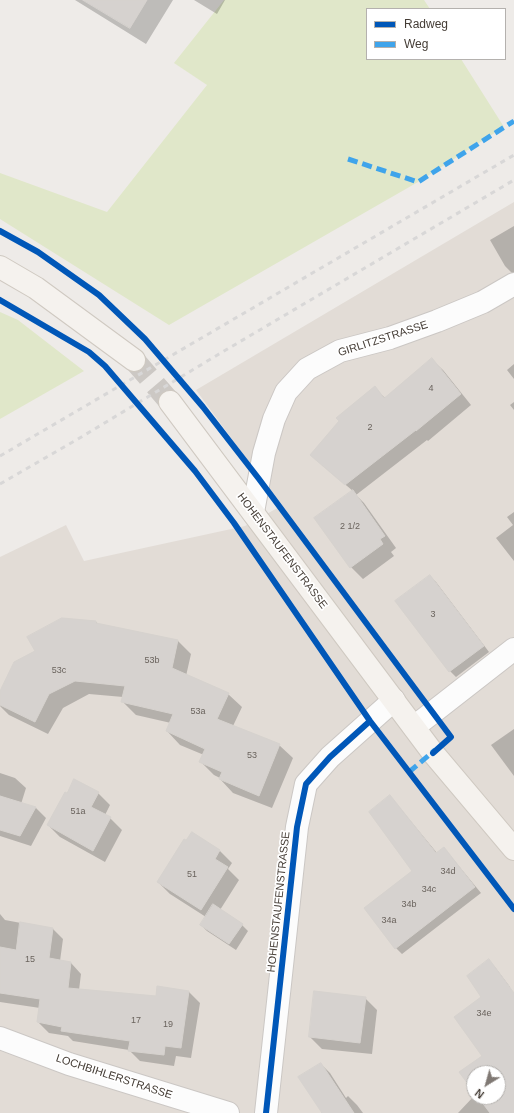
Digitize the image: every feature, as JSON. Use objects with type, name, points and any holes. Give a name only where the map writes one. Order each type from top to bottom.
[{"type":"main road","points":[[0,267],[36,288],[134,360]]},
{"type":"main road","name":"HOHENSTAUFENSTRASSE","points":[[170,402],[433,753],[514,849]]},
{"type":"street","name":"GIRLITZSTRASSE","points":[[253,512],[264,453],[274,419],[286,392],[307,369],[340,351],[390,338],[437,321],[483,302],[514,284]]},
{"type":"street","points":[[414,727],[514,648]]},
{"type":"street","name":"HOHENSTAUFENSTRASSE","points":[[266,1113],[297,827],[306,784],[330,757],[394,700]]},
{"type":"street","name":"LOCHBIHLERSTRASSE","points":[[0,1038],[70,1064],[228,1113]]},
{"type":"shaded area","points":[[514,202],[514,1113],[0,1113],[0,557],[66,525],[84,561],[245,526],[281,506],[196,390]]},
{"type":"green space","points":[[224,0],[424,0],[429,8],[366,8],[366,60],[462,60],[504,127],[418,182],[169,325],[0,219],[0,173],[107,212],[207,85],[174,63]]},
{"type":"green space","points":[[0,312],[18,320],[84,371],[0,419]]},
{"type":"building","points":[[83,0],[147,0],[130,28]]},
{"type":"building","points":[[432,358],[461,394],[416,431],[345,485],[310,455],[339,421],[336,418],[375,386],[384,398]]},
{"type":"building","points":[[353,490],[385,536],[380,539],[383,544],[350,568],[314,518]]},
{"type":"building","points":[[430,575],[484,646],[449,672],[395,601]]},
{"type":"building","points":[[62,618],[96,621],[96,623],[178,640],[172,668],[229,693],[217,719],[280,744],[259,796],[219,779],[222,772],[199,762],[205,749],[166,731],[173,714],[121,702],[125,686],[75,681],[49,694],[35,722],[0,705],[0,691],[14,662],[35,651],[27,637]]},
{"type":"building","points":[[74,779],[99,792],[91,807],[111,817],[93,851],[47,825]]},
{"type":"building","points":[[390,795],[436,853],[444,847],[475,887],[395,949],[364,908],[412,871],[369,812]]},
{"type":"building","points":[[0,796],[36,807],[20,836],[0,830]]},
{"type":"building","points":[[192,832],[220,850],[215,859],[228,867],[201,910],[157,882],[184,839],[186,840]]},
{"type":"building","points":[[213,904],[243,924],[229,944],[200,925]]},
{"type":"building","points":[[20,922],[53,928],[49,958],[71,962],[68,988],[156,996],[157,986],[189,991],[181,1048],[165,1046],[164,1055],[128,1051],[130,1041],[61,1031],[62,1027],[37,1022],[40,999],[0,993],[0,947],[16,950]]},
{"type":"building","points":[[489,959],[514,993],[514,1113],[490,1113],[484,1105],[506,1105],[506,1065],[469,1065],[482,1056],[454,1017],[481,997],[467,976]]},
{"type":"building","points":[[314,991],[366,997],[360,1043],[309,1037]]},
{"type":"building","points":[[321,1063],[354,1113],[322,1113],[298,1077]]},
{"type":"building","points":[[466,1067],[466,1081],[459,1072]]},
{"type":"tunnel","points":[[134,360],[170,402]]},
{"type":"railway","points":[[0,456],[514,155]]},
{"type":"railway","points":[[0,484],[514,180]]},
{"type":"marked path","points":[[348,159],[418,182],[514,121]]},
{"type":"marked path","points":[[409,772],[435,750]]},
{"type":"cycle path","points":[[0,231],[38,252],[99,295],[145,339],[203,407],[259,479],[451,737],[433,753]]},
{"type":"cycle path","points":[[0,300],[89,352],[105,366],[195,471],[234,523],[370,721],[514,909]]},
{"type":"cycle path","points":[[266,1113],[297,827],[306,784],[330,757],[370,721]]}]
